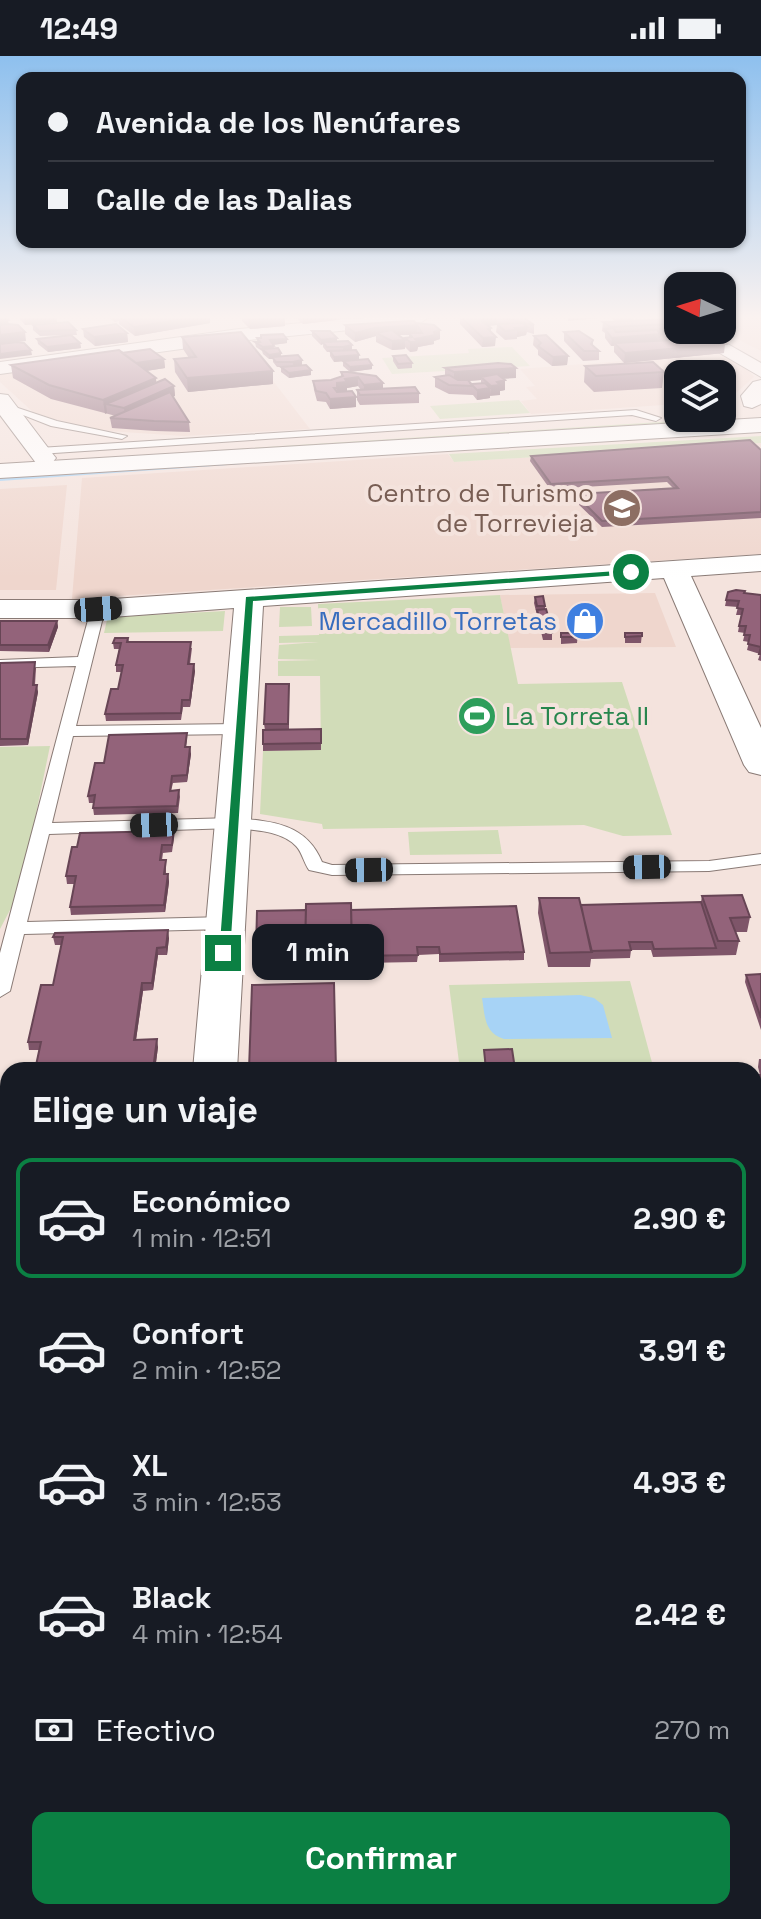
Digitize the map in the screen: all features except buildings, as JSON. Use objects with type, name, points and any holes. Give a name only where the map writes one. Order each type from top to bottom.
[{"type":"main road","points":[[0,461],[42,454],[664,417]]},
{"type":"main road","points":[[0,471],[761,425]]},
{"type":"street","points":[[3,404],[42,454]]},
{"type":"street","points":[[0,609],[98,609],[761,563]]},
{"type":"street","points":[[674,569],[761,765]]},
{"type":"street","points":[[216,1062],[249,599]]},
{"type":"lane","points":[[5,404],[36,418],[86,431],[206,439]]},
{"type":"lane","points":[[42,454],[206,439],[632,412],[664,417]]},
{"type":"lane","points":[[0,991],[98,609]]},
{"type":"lane","points":[[0,664],[85,661]]},
{"type":"lane","points":[[67,731],[239,729]]},
{"type":"lane","points":[[42,829],[233,823],[290,835],[308,849],[315,866],[332,870],[709,866],[761,859]]},
{"type":"lane","points":[[16,928],[225,923]]},
{"type":"shaded area","points":[[24,404],[291,404],[310,429],[184,436],[92,430],[34,413]]},
{"type":"shaded area","points":[[523,404],[664,404],[531,414]]},
{"type":"shaded area","points":[[761,443],[761,554],[72,599],[82,478],[448,454],[454,462]]},
{"type":"shaded area","points":[[67,485],[56,590],[0,590],[0,489]]},
{"type":"shaded area","name":"Mercadillo Torretas","points":[[655,593],[676,647],[510,648],[500,595]]},
{"type":"green space","points":[[522,404],[530,413],[440,419],[430,406]]},
{"type":"green space","points":[[664,422],[664,426],[0,464]]},
{"type":"green space","points":[[761,436],[761,443],[454,462],[449,454]]},
{"type":"green space","name":"La Torreta II","points":[[500,595],[518,684],[622,682],[672,835],[623,836],[584,825],[323,829],[322,824],[260,814],[263,751],[321,749],[320,676],[278,676],[278,661],[319,660],[278,659],[279,645],[319,642],[279,643],[279,636],[319,635],[318,604]]},
{"type":"green space","points":[[280,607],[311,607],[312,626],[279,627]]},
{"type":"green space","points":[[225,611],[223,631],[104,633],[107,620],[111,617]]},
{"type":"green space","points":[[50,746],[20,891],[0,929],[0,747]]},
{"type":"green space","points":[[498,830],[502,854],[410,855],[408,832]]},
{"type":"green space","points":[[630,981],[652,1062],[459,1062],[449,985]]},
{"type":"water","points":[[580,995],[594,998],[603,1005],[612,1038],[504,1039],[489,1028],[482,998]]},
{"type":"waterway","points":[[0,479],[240,463]]},
{"type":"place","name":"Centro de Turismo de Torrevieja","points":[[622,508]]},
{"type":"place","name":"Mercadillo Torretas","points":[[585,621]]},
{"type":"place","name":"La Torreta II","points":[[477,716]]},
{"type":"route","points":[[223,953],[249,599],[631,572]]}]
